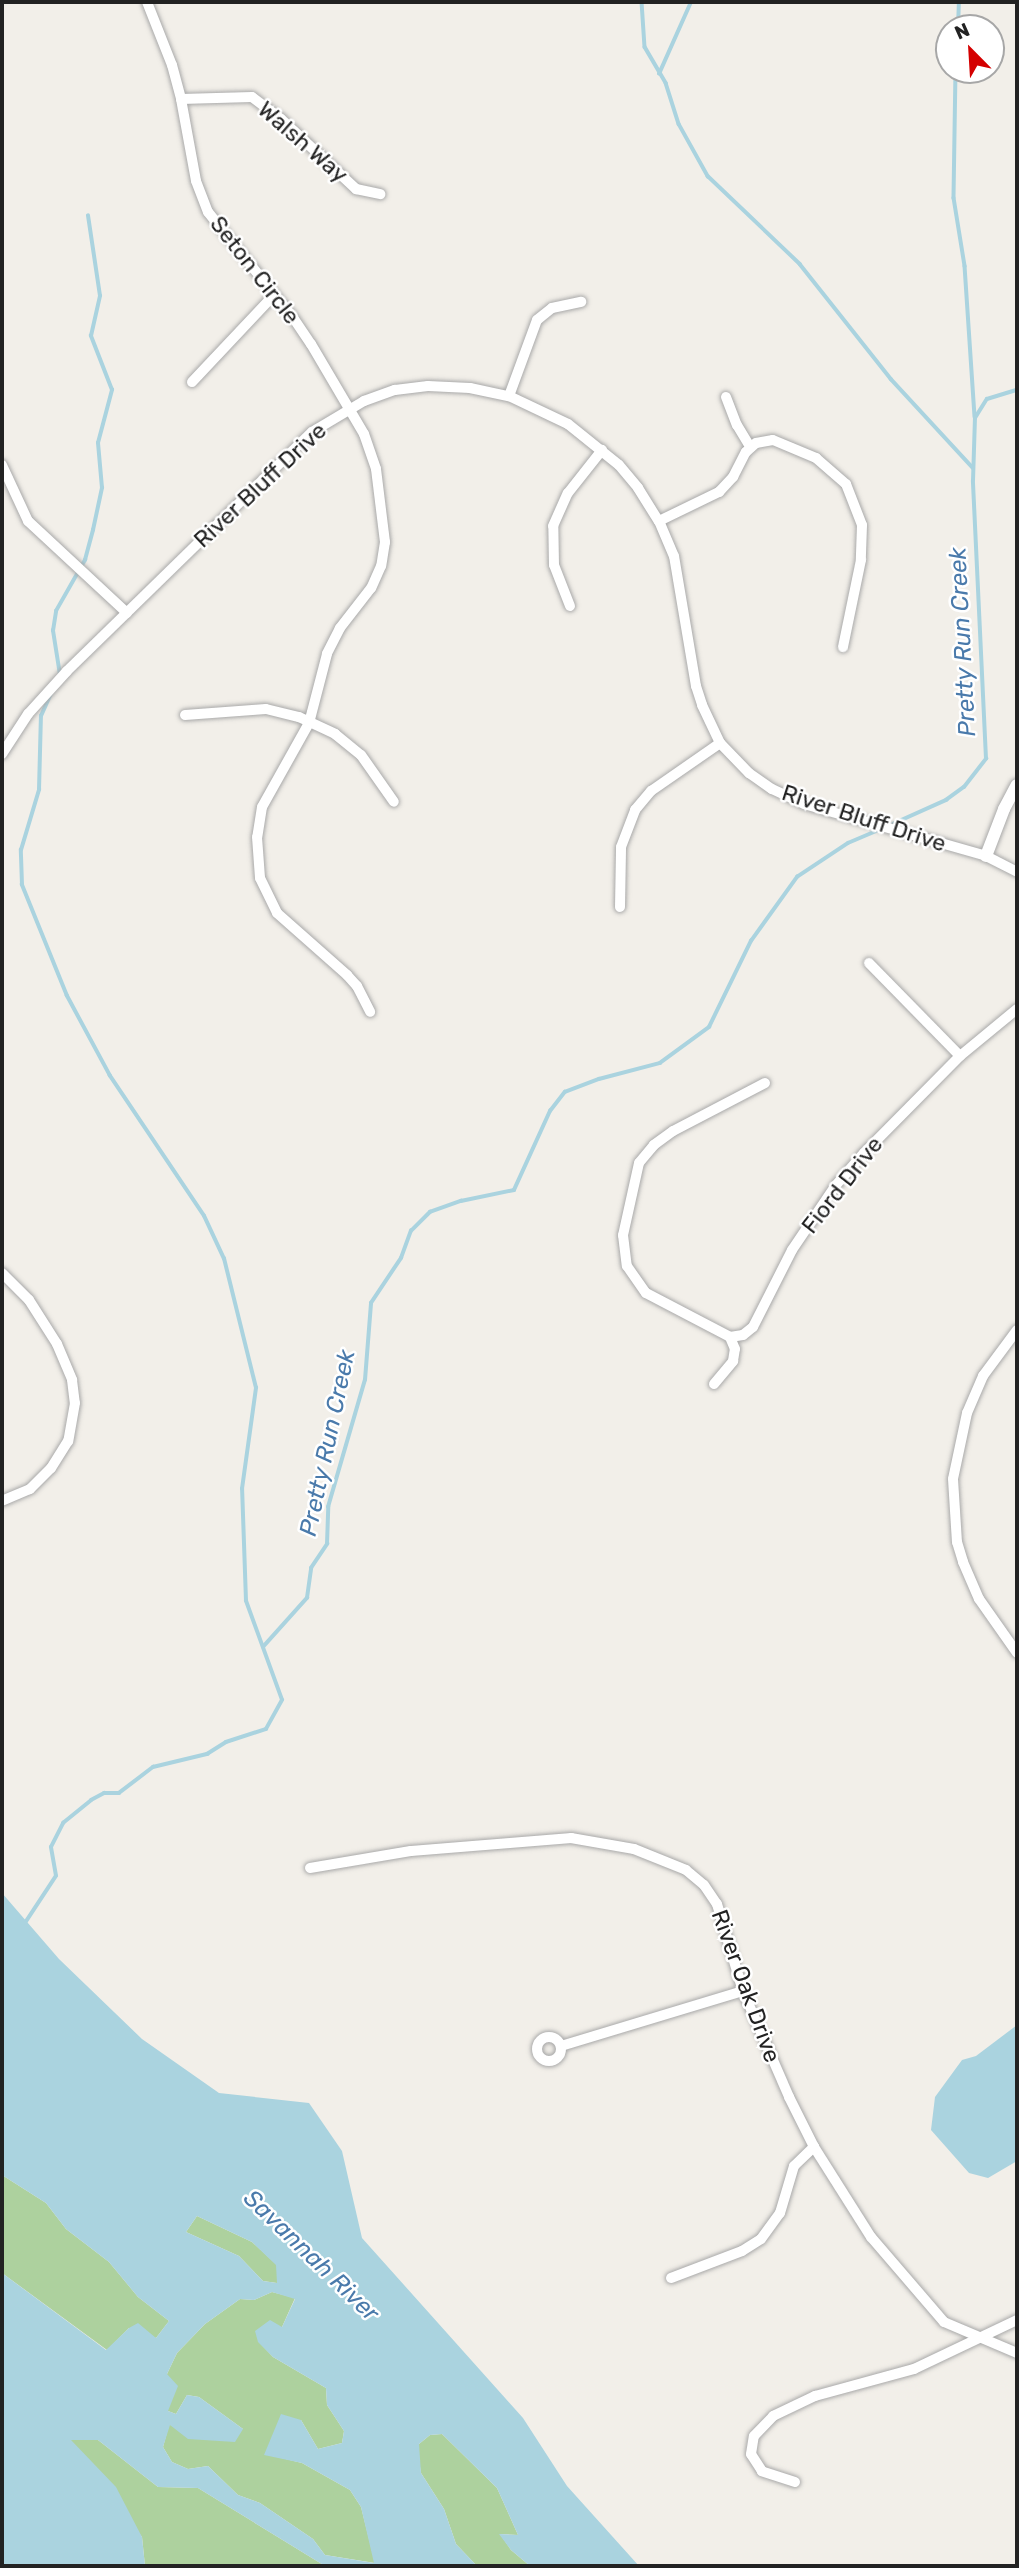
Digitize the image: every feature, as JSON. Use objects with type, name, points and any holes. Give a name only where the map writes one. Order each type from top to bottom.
[{"type":"street","name":"Seton Circle","points":[[147,2],[181,99],[196,181],[208,212],[311,344],[364,434],[376,469],[384,530],[384,554],[371,588],[340,628],[327,654],[309,723],[262,807],[257,837],[260,877],[277,913],[357,986],[370,1012]]},
{"type":"street","name":"Walsh Way","points":[[181,99],[252,97],[281,119],[356,189],[380,194]]},
{"type":"street","points":[[192,382],[274,295]]},
{"type":"street","points":[[509,396],[537,320],[552,308],[581,302]]},
{"type":"street","name":"River Bluff Drive","points":[[2,754],[29,714],[294,447],[349,409],[379,394],[420,387],[470,388],[509,396],[568,424],[602,450],[638,488],[659,521],[679,575],[696,686],[720,743],[749,773],[788,798],[986,856]]},
{"type":"street","points":[[726,397],[737,425],[750,447]]},
{"type":"street","points":[[659,521],[719,492],[733,477],[750,447],[773,440],[803,450],[838,474],[852,495],[862,525],[861,560],[843,648]]},
{"type":"street","points":[[570,606],[554,565],[553,526],[568,493],[602,450]]},
{"type":"street","points":[[2,465],[28,521],[127,613]]},
{"type":"street","points":[[185,715],[266,709],[288,713],[335,734],[361,755],[394,802]]},
{"type":"street","points":[[620,907],[621,846],[635,810],[651,791],[720,743]]},
{"type":"street","points":[[1017,785],[1004,808],[986,856],[1017,872]]},
{"type":"street","points":[[869,963],[960,1056]]},
{"type":"street","name":"Fiord Drive","points":[[730,1337],[743,1335],[752,1327],[792,1250],[836,1185],[899,1114],[960,1056],[1017,1009]]},
{"type":"street","points":[[714,1384],[733,1361],[735,1349],[730,1337],[646,1293],[627,1266],[623,1235],[639,1163],[654,1145],[673,1131],[765,1083]]},
{"type":"street","points":[[2,1273],[29,1300],[47,1326],[72,1380],[75,1403],[68,1441],[51,1468],[30,1489],[2,1501]]},
{"type":"street","points":[[1017,1330],[983,1376],[967,1413],[953,1479],[957,1542],[963,1562],[979,1599],[1017,1653]]},
{"type":"street","name":"River Oak Drive","points":[[310,1868],[411,1851],[571,1839],[634,1849],[686,1870],[711,1894],[728,1933],[743,1991],[814,2147],[872,2237],[906,2281],[944,2322],[1017,2353]]},
{"type":"street","points":[[561,2046],[743,1991]]},
{"type":"street","points":[[671,2278],[742,2251],[761,2239],[780,2213],[794,2166],[814,2147]]},
{"type":"street","points":[[795,2482],[762,2471],[751,2454],[754,2436],[774,2416],[815,2396],[893,2377],[981,2339],[1017,2320]]},
{"type":"green space","points":[[2,2175],[46,2203],[66,2229],[109,2262],[138,2297],[169,2321],[156,2338],[129,2328],[107,2350],[2,2273]]},
{"type":"green space","points":[[197,2216],[252,2242],[277,2265],[277,2283],[263,2281],[239,2256],[186,2232]]},
{"type":"green space","points":[[272,2292],[295,2298],[282,2327],[258,2341],[273,2357],[326,2388],[327,2405],[344,2431],[342,2443],[318,2449],[301,2420],[280,2423],[265,2454],[302,2463],[350,2490],[361,2507],[375,2563],[325,2555],[313,2539],[260,2503],[238,2495],[208,2466],[188,2469],[172,2462],[163,2447],[169,2425],[243,2429],[199,2397],[187,2395],[176,2414],[168,2411],[167,2374],[177,2353],[205,2324],[240,2299],[254,2300]]},
{"type":"green space","points":[[442,2434],[497,2488],[518,2535],[500,2534],[511,2550],[530,2566],[477,2566],[456,2544],[444,2509],[421,2473],[418,2454],[419,2444],[430,2435]]},
{"type":"green space","points":[[69,2440],[98,2440],[158,2487],[198,2488],[325,2566],[145,2566],[142,2537]]},
{"type":"water","name":"Savannah River","points":[[2,1893],[59,1959],[142,2039],[219,2093],[309,2103],[342,2151],[362,2238],[523,2418],[567,2486],[639,2566],[530,2566],[511,2550],[499,2534],[518,2535],[497,2488],[442,2434],[430,2435],[419,2444],[421,2473],[444,2509],[456,2544],[477,2566],[325,2566],[198,2488],[158,2487],[98,2440],[71,2440],[116,2487],[142,2537],[145,2566],[2,2566],[2,2273],[106,2350],[138,2323],[156,2338],[169,2321],[138,2297],[109,2262],[66,2229],[46,2203],[2,2175]],"holes":[[[197,2216],[252,2242],[276,2265],[277,2283],[263,2281],[239,2256],[186,2232]],[[272,2292],[295,2299],[282,2327],[270,2320],[255,2331],[258,2342],[273,2357],[326,2388],[327,2405],[344,2431],[342,2443],[318,2449],[301,2420],[281,2414],[264,2455],[302,2463],[350,2490],[361,2507],[374,2563],[325,2555],[313,2539],[260,2503],[238,2495],[208,2466],[188,2469],[172,2462],[163,2447],[170,2425],[188,2439],[235,2442],[243,2429],[199,2397],[187,2395],[176,2414],[168,2411],[178,2386],[167,2374],[177,2353],[205,2324],[240,2299],[254,2300]]]},
{"type":"water","points":[[1017,2025],[1017,2161],[988,2178],[969,2173],[931,2130],[935,2097],[962,2060],[976,2056]]},
{"type":"waterway","points":[[642,2],[645,47],[666,83],[679,124],[708,176],[800,264],[891,379],[973,468]]},
{"type":"waterway","points":[[659,74],[691,2]]},
{"type":"waterway","points":[[959,2],[959,14]]},
{"type":"waterway","points":[[956,84],[954,198],[965,266],[975,417]]},
{"type":"waterway","points":[[60,675],[53,631],[56,611],[85,560],[93,530],[102,488],[98,443],[112,390],[91,336],[100,296],[88,216]]},
{"type":"waterway","name":"Pretty Run Creek","points":[[888,826],[946,800],[964,787],[986,759],[973,481],[975,418],[987,399],[1017,390]]},
{"type":"waterway","points":[[25,1923],[56,1876],[51,1847],[63,1823],[91,1800],[104,1793],[119,1793],[153,1767],[207,1754],[226,1742],[266,1729],[282,1700],[246,1601],[242,1489],[256,1388],[224,1259],[204,1216],[110,1076],[67,996],[22,885],[21,850],[39,790],[41,716],[51,694]]},
{"type":"waterway","name":"Pretty Run Creek","points":[[263,1647],[307,1598],[311,1568],[327,1544],[328,1507],[365,1380],[371,1303],[401,1258],[411,1231],[430,1212],[461,1201],[514,1190],[550,1111],[565,1092],[599,1079],[660,1063],[709,1027],[751,941],[797,877],[848,843],[881,829]]}]
